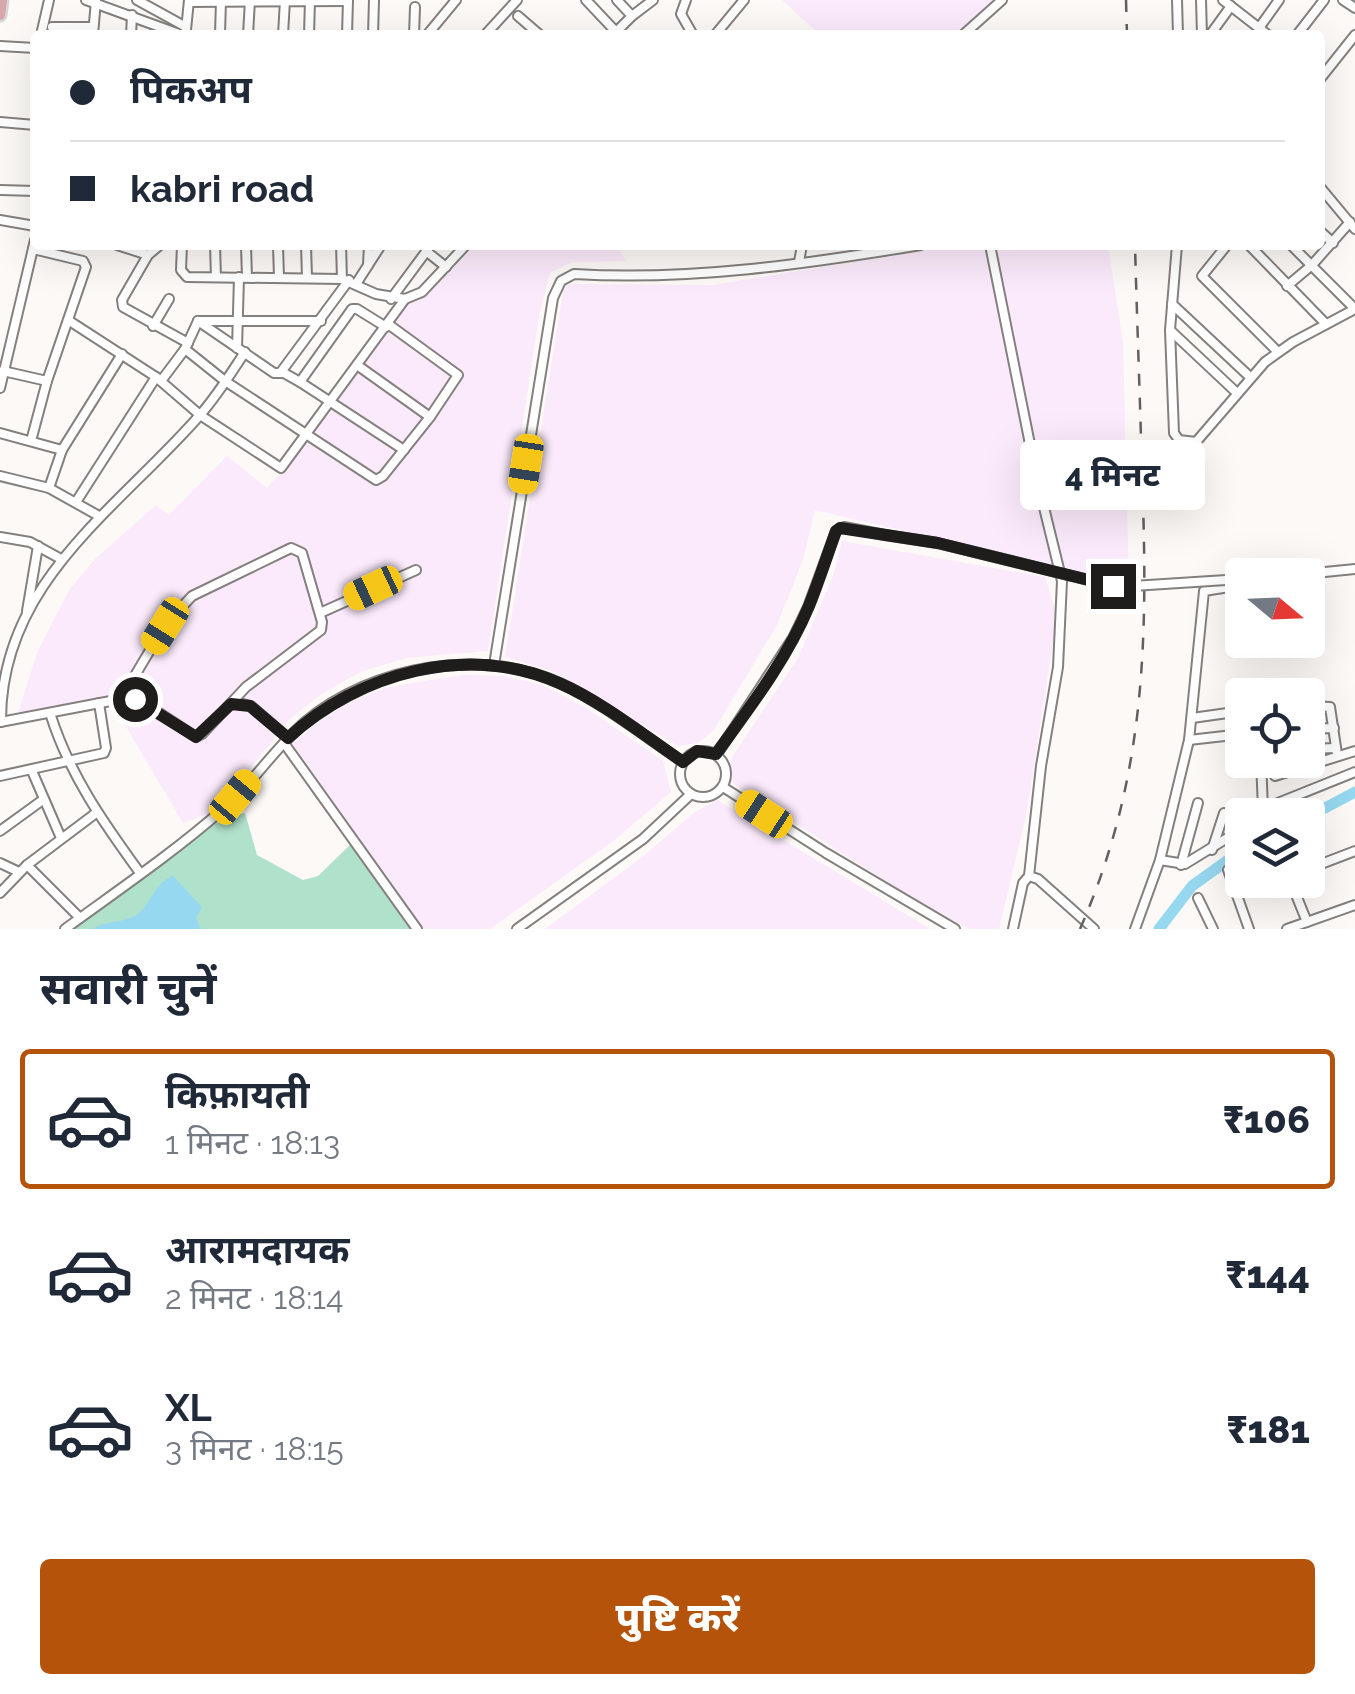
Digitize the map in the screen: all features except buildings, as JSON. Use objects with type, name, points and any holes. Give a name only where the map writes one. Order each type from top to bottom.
[{"type":"main road","points":[[0,15],[2,0]]},
{"type":"street","points":[[42,30],[49,0]]},
{"type":"street","points":[[137,0],[181,30]]},
{"type":"street","points":[[220,0],[220,30]]},
{"type":"street","points":[[248,30],[250,0]]},
{"type":"street","points":[[184,30],[189,1],[348,0],[347,30]]},
{"type":"street","points":[[373,30],[374,0]]},
{"type":"street","points":[[431,30],[456,0]]},
{"type":"street","points":[[493,30],[516,0]]},
{"type":"street","points":[[586,0],[614,30]]},
{"type":"street","points":[[617,0],[632,16]]},
{"type":"street","points":[[621,30],[653,0]]},
{"type":"street","points":[[686,0],[681,14],[690,30]]},
{"type":"street","points":[[719,30],[744,0]]},
{"type":"street","points":[[969,30],[1002,0]]},
{"type":"street","points":[[1177,0],[1178,30]]},
{"type":"street","points":[[1201,0],[1202,30]]},
{"type":"street","points":[[1258,28],[1279,0]]},
{"type":"street","points":[[1301,30],[1324,0]]},
{"type":"street","points":[[1343,0],[1355,8]]},
{"type":"street","points":[[93,30],[93,1],[178,30]]},
{"type":"street","points":[[283,30],[284,1]]},
{"type":"street","points":[[309,30],[310,1]]},
{"type":"street","points":[[1213,30],[1227,3],[1261,30]]},
{"type":"street","points":[[414,30],[415,7]]},
{"type":"street","points":[[131,30],[132,15]]},
{"type":"street","points":[[518,16],[534,30]]},
{"type":"street","points":[[52,27],[83,30]]},
{"type":"street","points":[[1325,72],[1355,35]]},
{"type":"street","points":[[0,46],[30,48]]},
{"type":"street","points":[[0,122],[30,125]]},
{"type":"street","points":[[0,190],[30,191]]},
{"type":"street","points":[[1287,286],[1353,226],[1325,193]]},
{"type":"street","points":[[0,220],[30,225]]},
{"type":"street","points":[[1325,237],[1332,243]]},
{"type":"street","points":[[0,388],[33,250]]},
{"type":"street","points":[[31,441],[86,262],[49,250]]},
{"type":"street","points":[[142,250],[140,272],[121,304],[186,346],[225,381],[376,480],[430,417],[458,372],[387,325],[352,309],[300,382]]},
{"type":"street","points":[[182,250],[182,274],[349,281],[391,299],[405,299],[422,292],[461,250]]},
{"type":"street","points":[[215,250],[216,276]]},
{"type":"street","points":[[121,698],[181,606],[204,587],[290,548],[299,550],[304,557],[320,613],[320,632],[246,686],[235,702],[196,737],[144,703],[121,698],[0,722],[3,668],[26,617],[62,560],[98,516],[200,415],[225,381],[241,350],[238,322],[246,250]]},
{"type":"street","points":[[278,250],[279,277]]},
{"type":"street","points":[[306,250],[307,277]]},
{"type":"street","points":[[342,250],[349,281]]},
{"type":"street","points":[[368,267],[369,250]]},
{"type":"street","points":[[282,372],[349,281],[368,267],[379,250]]},
{"type":"street","points":[[391,299],[427,250]]},
{"type":"street","points":[[430,250],[446,267]]},
{"type":"street","points":[[800,262],[801,250]]},
{"type":"street","points":[[494,665],[557,285],[574,274],[686,274],[885,250]]},
{"type":"street","points":[[991,250],[1037,479],[1062,581],[1058,667],[1041,766],[1029,876],[1023,884],[1013,929]]},
{"type":"street","points":[[1177,250],[1170,330],[1177,439],[1195,443],[1250,377],[1278,352],[1355,309],[1296,250]]},
{"type":"street","points":[[1224,250],[1202,276],[1278,352]]},
{"type":"street","points":[[1254,250],[1326,324]]},
{"type":"street","points":[[140,272],[151,278]]},
{"type":"street","points":[[153,326],[168,299]]},
{"type":"street","points":[[68,320],[281,468],[405,299]]},
{"type":"street","points":[[1172,304],[1250,377]]},
{"type":"street","points":[[198,321],[321,321]]},
{"type":"street","points":[[76,502],[158,379],[186,346],[198,321]]},
{"type":"street","points":[[198,321],[274,373],[282,372],[300,382],[404,450]]},
{"type":"street","points":[[1170,330],[1236,393]]},
{"type":"street","points":[[50,488],[62,450],[122,354]]},
{"type":"street","points":[[357,365],[430,417]]},
{"type":"street","points":[[2,371],[47,382]]},
{"type":"street","points":[[0,433],[62,450]]},
{"type":"street","points":[[0,477],[50,488],[98,516]]},
{"type":"street","points":[[716,754],[793,638],[837,529],[938,543],[1117,587],[1225,583]]},
{"type":"street","points":[[0,537],[20,539],[62,560]]},
{"type":"street","points":[[26,617],[38,546]]},
{"type":"street","points":[[320,613],[416,570]]},
{"type":"street","points":[[1325,572],[1352,570]]},
{"type":"street","points":[[1325,575],[1352,570]]},
{"type":"street","points":[[1135,929],[1160,860],[1189,740],[1205,591],[1225,586]]},
{"type":"street","points":[[65,929],[225,808],[286,741],[341,697],[390,677],[452,666],[494,665],[524,671],[564,685],[683,762]]},
{"type":"street","points":[[235,702],[250,706],[286,741],[417,929]]},
{"type":"street","points":[[0,776],[106,751],[99,703]]},
{"type":"street","points":[[1325,706],[1330,706],[1337,751]]},
{"type":"street","points":[[50,713],[68,763],[96,812],[140,873]]},
{"type":"street","points":[[1192,718],[1225,713]]},
{"type":"street","points":[[1325,729],[1334,728]]},
{"type":"street","points":[[1189,740],[1225,736]]},
{"type":"street","points":[[1325,750],[1355,750]]},
{"type":"street","points":[[697,751],[716,754],[726,768],[723,786],[709,797],[691,794],[680,780],[683,762],[697,751]]},
{"type":"street","points":[[1325,756],[1337,751]]},
{"type":"street","points":[[32,771],[61,838]]},
{"type":"street","points":[[1261,778],[1264,809],[1355,772]]},
{"type":"street","points":[[723,786],[955,929]]},
{"type":"street","points":[[517,929],[643,839],[691,794]]},
{"type":"street","points":[[2,826],[44,799]]},
{"type":"street","points":[[1181,865],[1198,803]]},
{"type":"street","points":[[0,893],[18,872],[96,812]]},
{"type":"street","points":[[1212,850],[1224,812]]},
{"type":"street","points":[[1160,860],[1181,865],[1225,841]]},
{"type":"street","points":[[1325,862],[1355,851]]},
{"type":"street","points":[[0,863],[18,872]]},
{"type":"street","points":[[27,865],[80,918]]},
{"type":"street","points":[[1029,876],[1038,879],[1094,929]]},
{"type":"street","points":[[1198,898],[1213,929]]},
{"type":"street","points":[[1238,898],[1249,929]]},
{"type":"street","points":[[1297,898],[1307,922]]},
{"type":"street","points":[[1287,929],[1355,905]]},
{"type":"shaded area","points":[[782,0],[993,0],[960,30],[815,30]]},
{"type":"shaded area","points":[[471,250],[619,250],[627,261],[572,262],[550,273],[539,316],[488,651],[406,658],[360,672],[320,695],[290,719],[215,811],[183,823],[109,698],[18,713],[37,653],[69,590],[96,558],[156,505],[169,515],[227,456],[267,488],[293,459],[405,305],[425,297]]},
{"type":"shaded area","points":[[929,250],[1109,250],[1123,343],[1129,584],[815,510],[803,560],[777,625],[714,730],[698,743],[678,746],[552,671],[505,657],[563,291],[569,284],[713,285]]},
{"type":"shaded area","points":[[842,541],[1045,577],[1057,616],[1027,811],[999,929],[969,929],[909,896],[734,784],[729,769],[732,757],[798,658],[833,576]]},
{"type":"shaded area","points":[[461,675],[504,676],[542,685],[586,708],[663,761],[671,792],[616,839],[490,929],[423,929],[293,744],[344,705],[384,688]]},
{"type":"shaded area","points":[[717,800],[930,929],[545,929],[641,858],[695,812]]},
{"type":"green space","points":[[245,813],[257,855],[303,880],[318,876],[352,843],[414,929],[70,929],[180,845],[225,819]]},
{"type":"water","points":[[173,876],[202,907],[196,918],[201,929],[92,929],[139,913],[162,883]]},
{"type":"waterway","points":[[1325,808],[1355,792]]},
{"type":"waterway","points":[[1159,929],[1192,886],[1225,862]]},
{"type":"railway","points":[[1126,0],[1127,30]]},
{"type":"railway","points":[[1080,929],[1119,816],[1131,760],[1143,649],[1144,533],[1135,250]]},
{"type":"route","points":[[135,699],[196,737],[231,704],[246,704],[288,738],[341,697],[404,672],[477,664],[506,666],[564,685],[683,762],[697,751],[716,754],[746,713],[793,638],[840,528],[938,543],[1113,586]]}]
